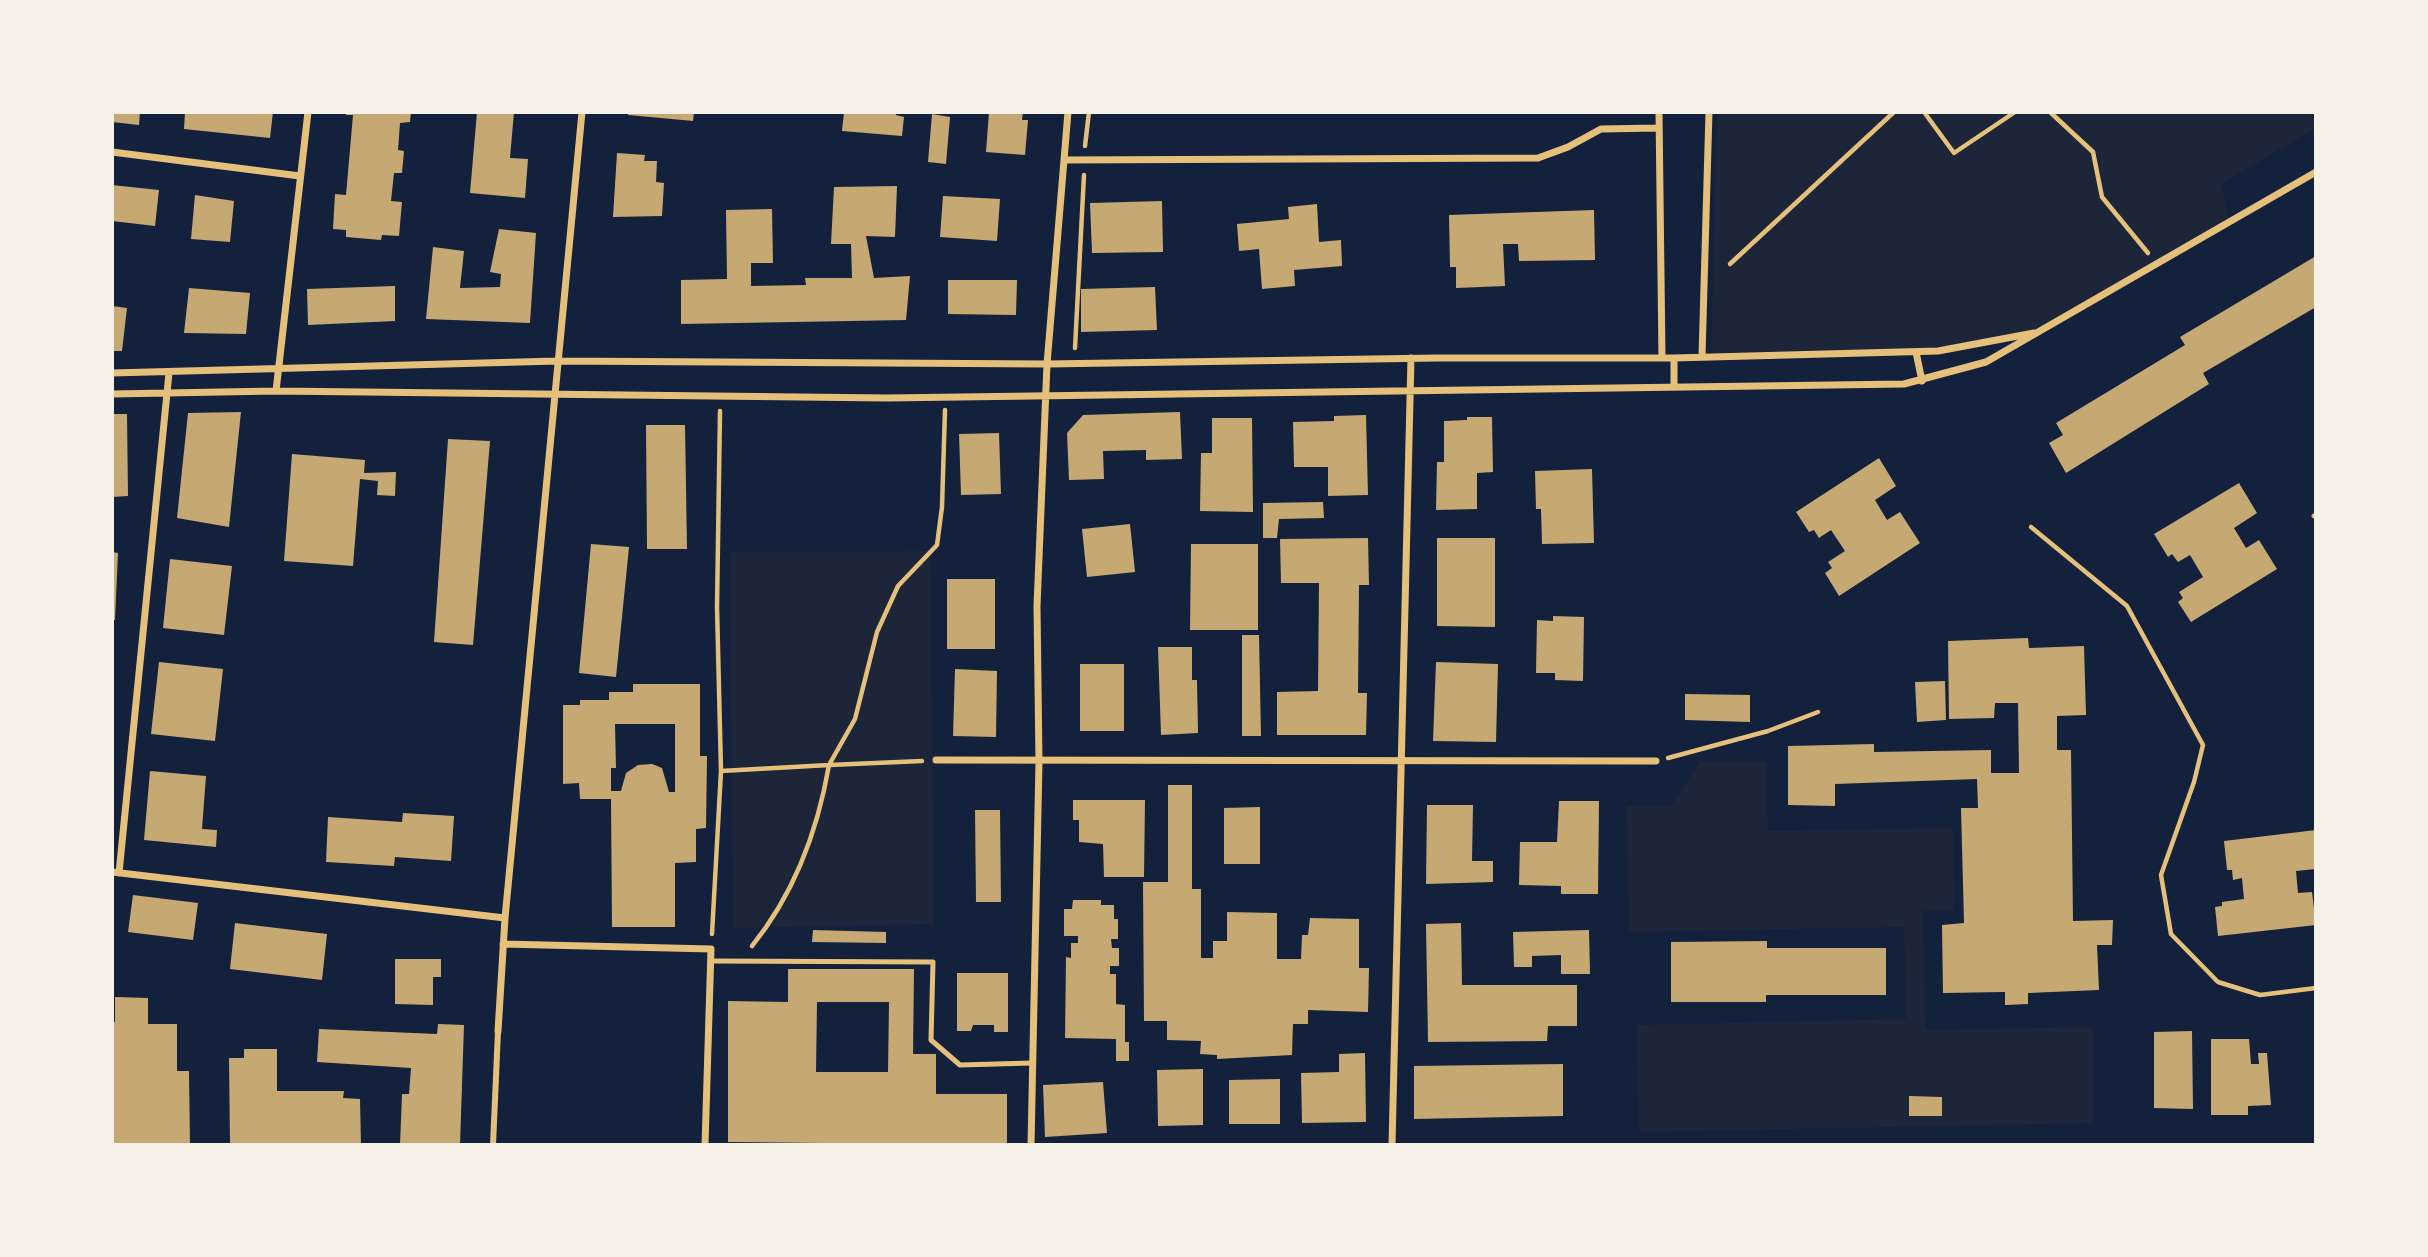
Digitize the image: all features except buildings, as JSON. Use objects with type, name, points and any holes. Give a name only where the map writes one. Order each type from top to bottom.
[{"type":"street","points":[[276,391],[309,112]]},
{"type":"street","points":[[493,1145],[505,918],[582,112]]},
{"type":"street","points":[[1031,1145],[1039,762],[1037,606],[1045,395],[1068,112]]},
{"type":"street","points":[[1659,112],[1662,358]]},
{"type":"street","points":[[1702,356],[1709,112]]},
{"type":"street","points":[[1065,160],[1538,158],[1568,147],[1601,129],[1658,128]]},
{"type":"street","points":[[112,152],[300,176]]},
{"type":"street","points":[[112,394],[276,391],[720,397],[1045,395],[1410,392],[1922,381],[1986,362],[2316,172]]},
{"type":"street","points":[[112,373],[557,361],[1047,364],[1411,358],[1674,358],[1916,352],[2042,332]]},
{"type":"street","points":[[1916,352],[1922,381]]},
{"type":"street","points":[[1392,1145],[1411,358]]},
{"type":"street","points":[[1674,358],[1674,387]]},
{"type":"street","points":[[169,373],[115,872],[505,918]]},
{"type":"street","points":[[936,760],[1656,761]]},
{"type":"street","points":[[503,944],[711,949],[705,1145]]},
{"type":"lane","points":[[711,961],[933,962],[931,1040],[960,1065],[1032,1063]]},
{"type":"path","points":[[1730,264],[1894,112]]},
{"type":"path","points":[[1924,112],[1954,153],[2015,112]]},
{"type":"path","points":[[2050,112],[2093,152],[2102,197],[2151,257]]},
{"type":"path","points":[[711,949],[721,771],[717,607],[720,397]]},
{"type":"path","points":[[747,951],[782,903],[809,844],[823,798],[829,765],[855,719],[877,632],[898,586],[937,545],[942,507],[945,405]]},
{"type":"path","points":[[2031,527],[2127,606],[2203,745],[2194,782],[2161,874],[2171,934],[2218,982],[2260,995],[2316,988]]},
{"type":"path","points":[[1656,761],[1768,731],[1818,712]]},
{"type":"path","points":[[721,771],[936,760]]},
{"type":"shaded area","points":[[1717,112],[2316,112],[2316,128],[2221,184],[2229,222],[2042,332],[1938,351],[1711,356]]},
{"type":"shaded area","points":[[930,551],[934,924],[733,928],[730,552]]},
{"type":"shaded area","points":[[1766,761],[1768,831],[1953,828],[1954,910],[1923,911],[1925,1030],[2093,1027],[2094,1123],[1639,1132],[1637,1025],[1906,1019],[1904,927],[1629,932],[1627,806],[1671,806],[1700,762]]}]
